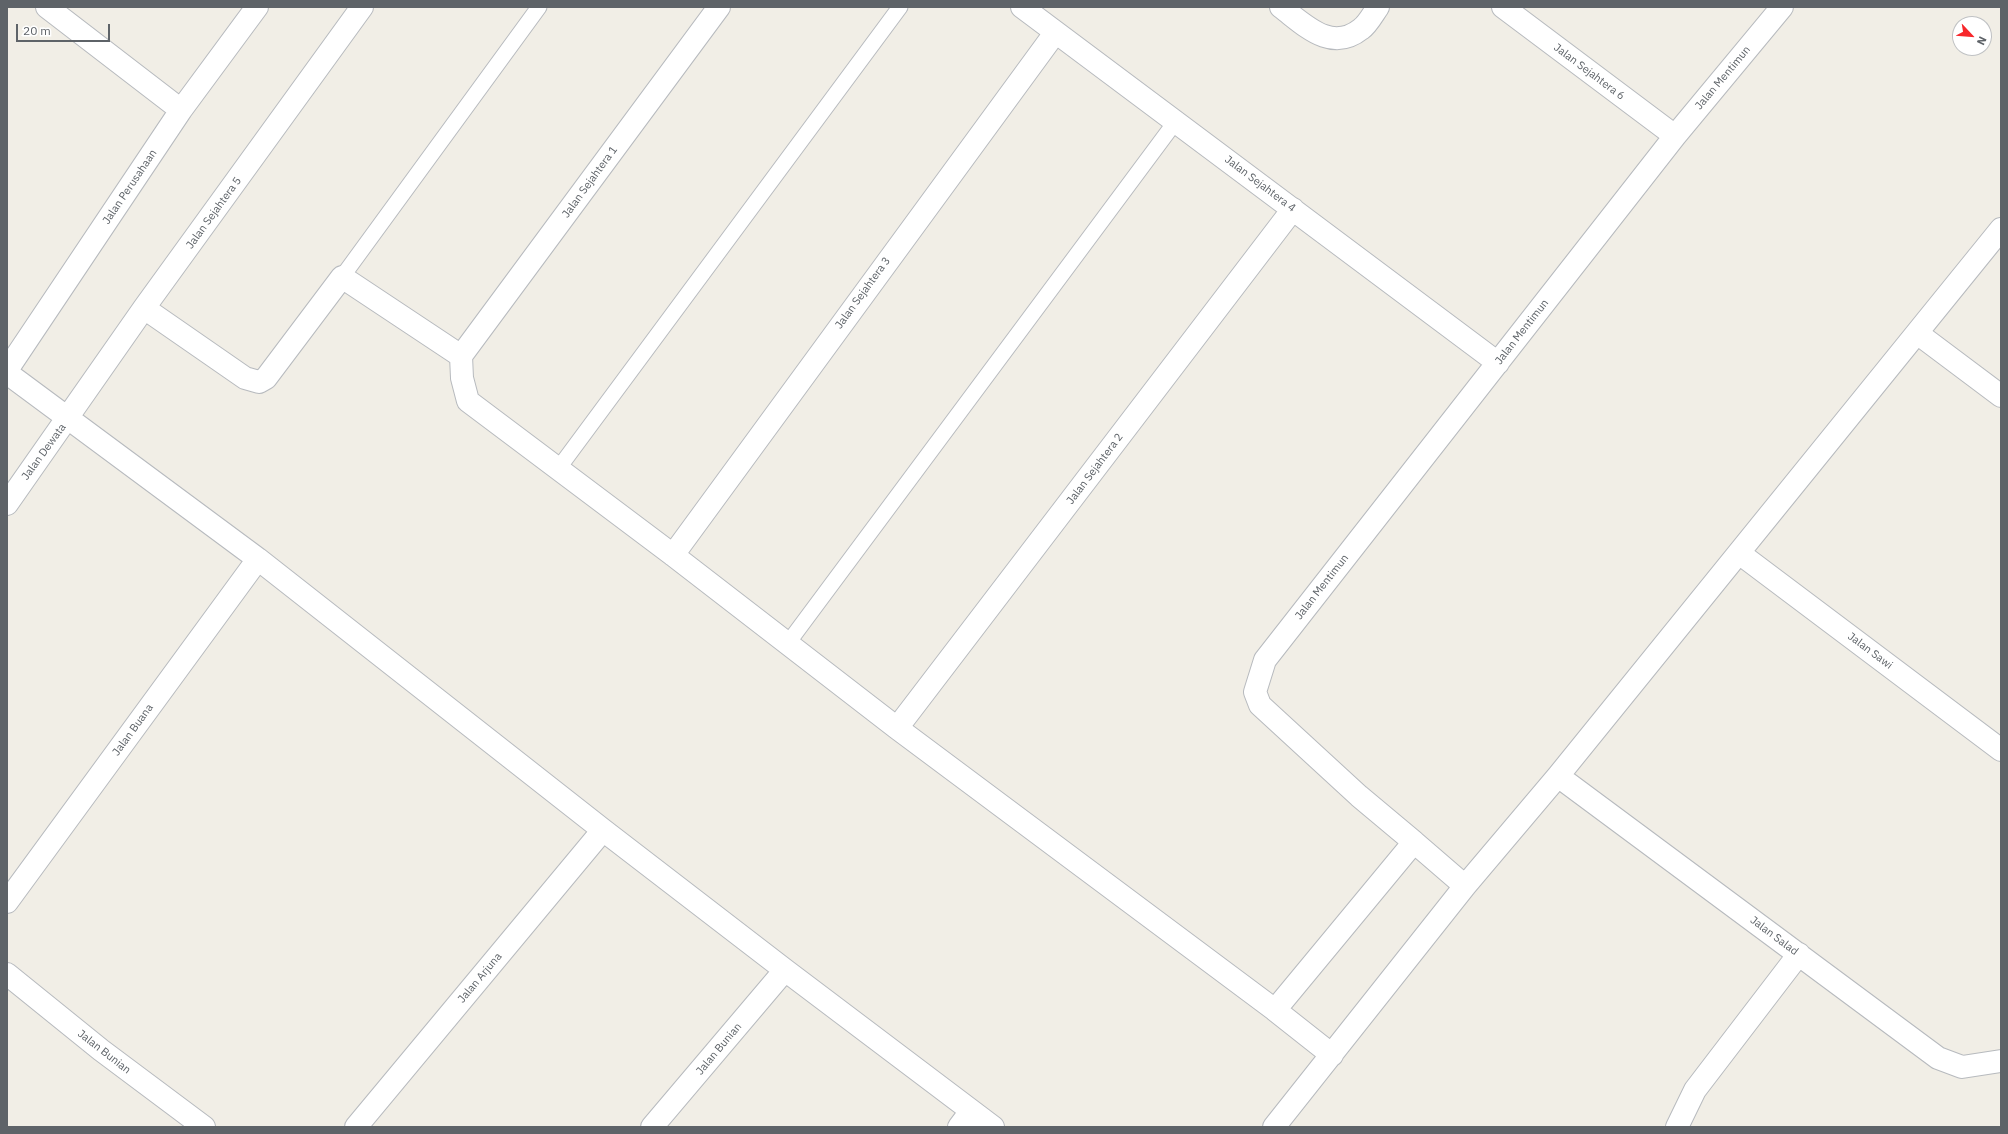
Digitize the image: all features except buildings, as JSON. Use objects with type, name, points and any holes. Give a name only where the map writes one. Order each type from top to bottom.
[{"type":"street","points":[[48,7],[181,110]]},
{"type":"street","name":"Jalan Perusahaan","points":[[7,371],[181,110],[257,7]]},
{"type":"street","name":"Jalan Sejahtera 5","points":[[68,419],[144,308],[362,7]]},
{"type":"street","name":"Jalan Sejahtera 1","points":[[462,356],[719,7]]},
{"type":"street","name":"Jalan Sejahtera 4","points":[[1022,7],[1498,362]]},
{"type":"street","points":[[1280,7],[1318,35],[1345,39],[1362,29],[1378,7]]},
{"type":"street","name":"Jalan Sejahtera 6","points":[[1503,7],[1675,136]]},
{"type":"street","name":"Jalan Mentimun","points":[[1414,842],[1359,796],[1260,705],[1255,692],[1265,660],[1675,136],[1782,7]]},
{"type":"street","name":"Jalan Sejahtera 3","points":[[672,555],[1055,33]]},
{"type":"street","name":"Jalan Sejahtera 2","points":[[897,728],[1293,209]]},
{"type":"street","points":[[1274,1127],[1465,886],[1558,776],[2001,230]]},
{"type":"street","points":[[144,308],[245,378],[259,382],[266,378],[342,278],[462,356],[462,378],[468,401],[788,643],[897,728],[1275,1010],[1332,1055]]},
{"type":"street","points":[[1917,333],[2001,396]]},
{"type":"street","points":[[7,371],[68,419],[258,559],[603,830],[785,970],[965,1119],[993,1127]]},
{"type":"street","name":"Jalan Dewata","points":[[7,504],[68,419]]},
{"type":"street","name":"Jalan Sawi","points":[[1739,553],[2001,750]]},
{"type":"street","name":"Jalan Buana","points":[[7,902],[258,559]]},
{"type":"street","name":"Jalan Salad","points":[[1558,776],[1938,1058],[1962,1067],[2001,1061]]},
{"type":"street","name":"Jalan Arjuna","points":[[356,1127],[603,830]]},
{"type":"street","points":[[1275,1010],[1414,842],[1465,886]]},
{"type":"street","points":[[1677,1127],[1695,1090],[1799,954]]},
{"type":"street","name":"Jalan Bunian","points":[[652,1127],[785,970]]},
{"type":"street","name":"Jalan Bunian","points":[[7,974],[101,1050],[204,1127]]},
{"type":"lane","points":[[342,278],[539,7]]},
{"type":"lane","points":[[558,469],[900,7]]},
{"type":"lane","points":[[788,643],[1176,121]]}]
